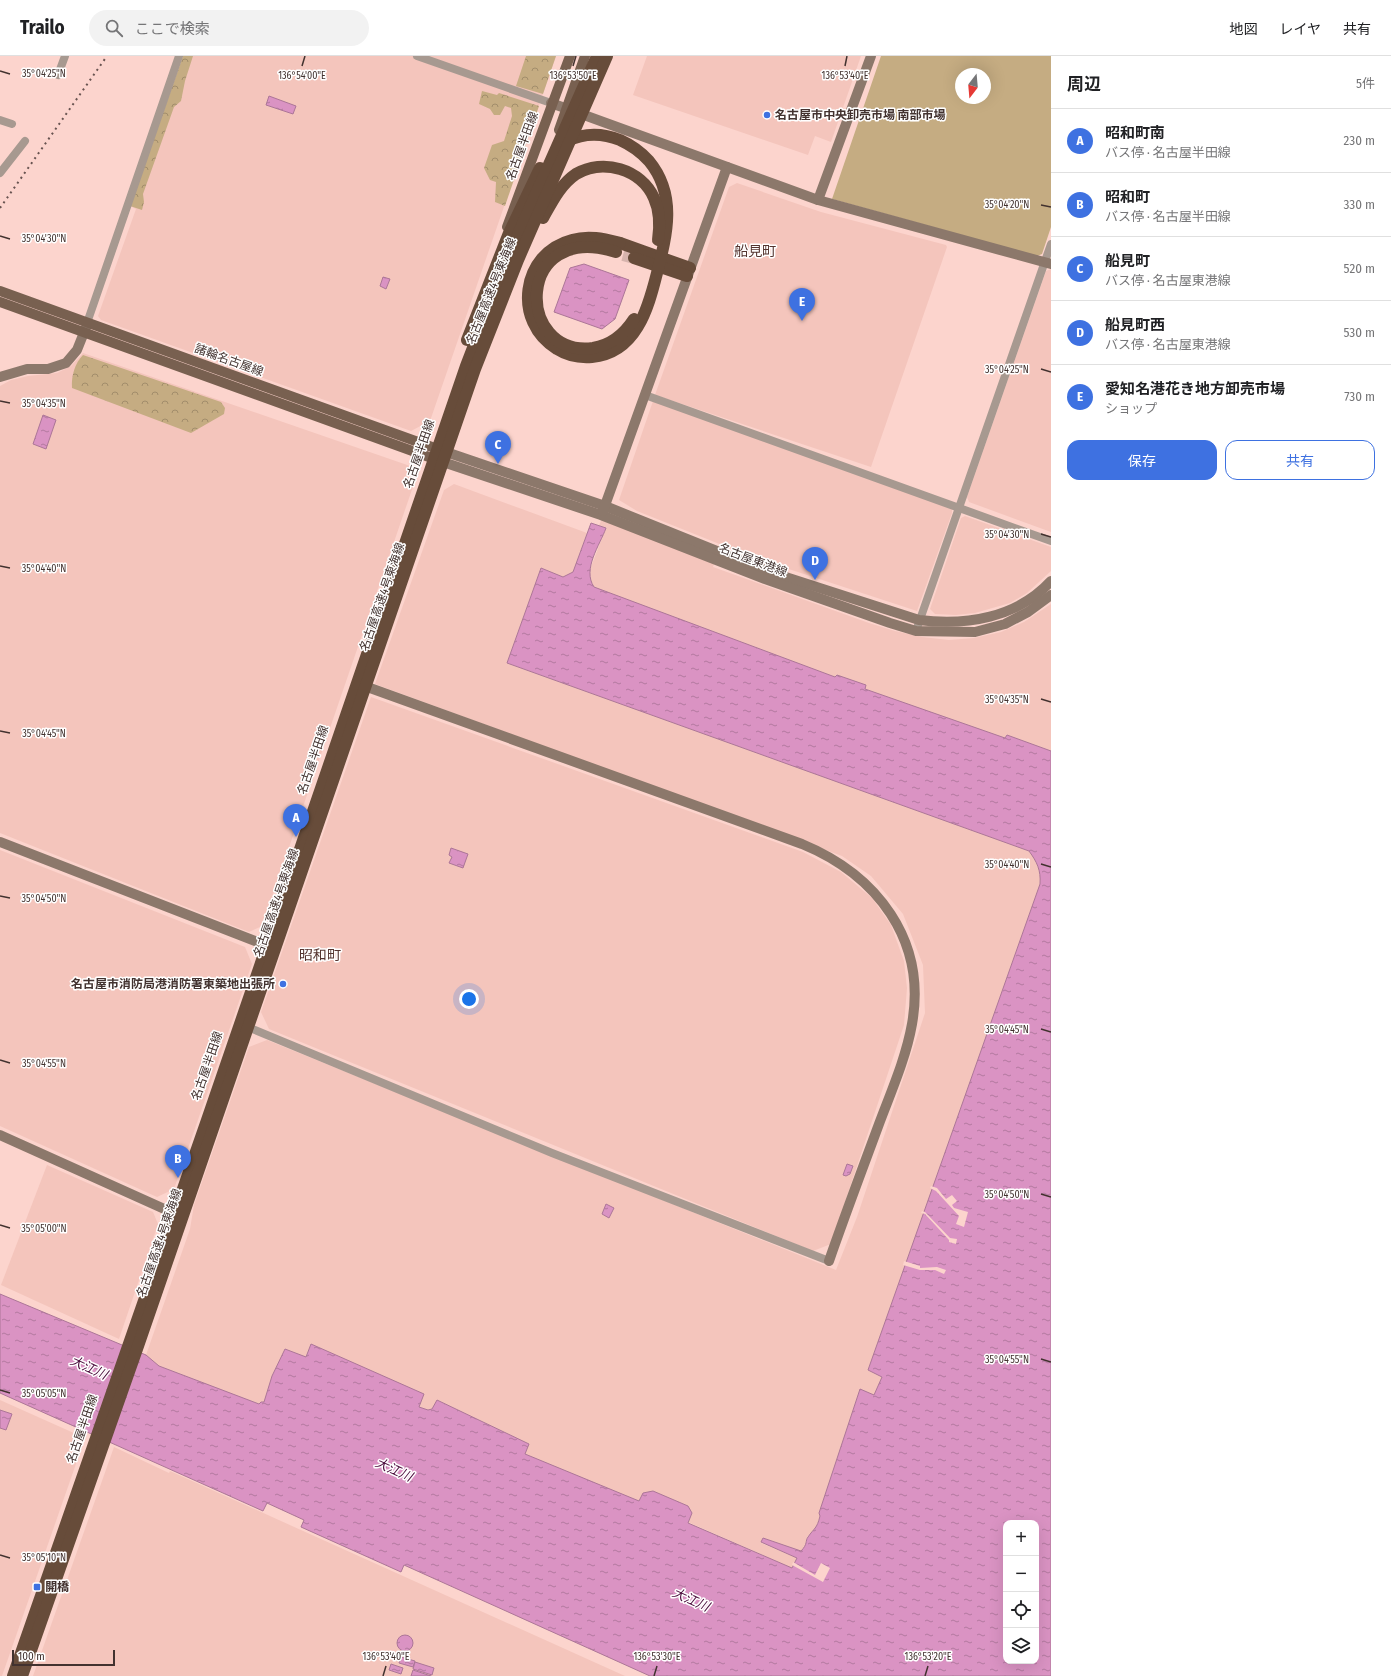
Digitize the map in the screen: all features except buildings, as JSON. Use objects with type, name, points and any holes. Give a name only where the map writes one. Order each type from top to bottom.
[{"type":"highway","name":"名古屋高速4号東海線","points":[[11,1676],[206,1123],[433,456],[505,263],[597,56]]},
{"type":"highway","name":"名古屋高速4号東海線","points":[[22,1676],[142,1335],[475,369],[518,260],[608,56]]},
{"type":"highway","points":[[433,456],[466,343],[492,274],[534,177],[549,155],[563,144],[578,137],[599,135],[615,138],[635,149],[652,165],[661,182],[667,199],[668,218],[666,238],[651,299],[637,330],[623,345],[606,354],[579,356],[558,350],[547,342],[537,331],[528,310],[528,287],[536,265],[552,249],[573,240],[595,238],[624,252],[688,272]]},
{"type":"highway","points":[[475,369],[525,254],[555,197],[571,178],[591,168],[605,166],[620,169],[640,180],[650,191],[656,204],[659,221],[656,250],[641,305],[630,325],[621,335],[603,346],[589,348],[569,345],[557,338],[543,323],[536,303],[537,288],[546,268],[561,254],[573,248],[593,247],[624,252],[688,272]]},
{"type":"main road","name":"名古屋半田線","points":[[11,1676],[127,1336],[433,456],[471,340],[492,266],[551,103],[570,56]]},
{"type":"main road","points":[[28,1676],[142,1343],[252,1029],[585,56]]},
{"type":"main road","name":"諸輪名古屋線","points":[[0,291],[86,328],[433,456],[447,458]]},
{"type":"main road","name":"諸輪名古屋線","points":[[0,302],[86,328]]},
{"type":"street","points":[[58,75],[65,56]]},
{"type":"street","points":[[0,377],[27,369],[48,369],[66,363],[77,350],[86,328],[179,56]]},
{"type":"street","points":[[417,56],[818,200],[1048,263]]},
{"type":"street","points":[[818,200],[871,56]]},
{"type":"street","points":[[0,120],[12,124]]},
{"type":"street","points":[[0,173],[25,141]]},
{"type":"street","points":[[603,510],[727,167]]},
{"type":"street","points":[[916,630],[1048,263],[1051,244]]},
{"type":"street","points":[[645,396],[1051,540]]},
{"type":"street","name":"名古屋東港線","points":[[447,458],[603,510],[767,571],[919,620],[943,623],[966,622],[994,616],[1033,597],[1051,581]]},
{"type":"street","name":"名古屋東港線","points":[[603,510],[765,579],[890,623],[916,630],[975,632],[1005,624],[1028,612],[1051,594]]},
{"type":"street","points":[[236,1023],[552,1153],[829,1261],[904,1052],[912,1024],[914,1007],[913,972],[909,954],[897,924],[880,897],[851,870],[820,851],[802,844],[354,682]]},
{"type":"street","points":[[0,842],[263,944]]},
{"type":"street","points":[[0,1135],[171,1212]]},
{"type":"shaded area","points":[[183,56],[556,56],[430,421],[411,431],[101,320],[98,316],[136,209],[130,206]]},
{"type":"shaded area","name":"名古屋市中央卸売市場 南部市場","points":[[647,56],[861,56],[831,142],[815,136],[808,155],[633,95]]},
{"type":"shaded area","points":[[737,183],[821,212],[946,245],[947,247],[871,467],[655,395],[729,187]]},
{"type":"shaded area","points":[[1051,269],[1051,532],[969,502],[967,497],[1046,271]]},
{"type":"shaded area","points":[[83,353],[413,467],[417,475],[262,926],[249,932],[0,833],[0,386],[11,380],[28,376],[57,373],[71,366]]},
{"type":"shaded area","points":[[653,401],[952,507],[952,513],[917,611],[752,557],[637,511],[619,500]]},
{"type":"shaded area","points":[[454,484],[587,533],[573,572],[563,577],[541,568],[507,663],[1029,851],[1037,862],[1040,873],[1040,884],[868,1370],[882,1377],[874,1395],[860,1389],[819,1513],[820,1516],[818,1526],[807,1537],[807,1545],[801,1551],[763,1538],[761,1543],[797,1558],[792,1568],[688,1522],[692,1513],[688,1506],[653,1491],[639,1502],[525,1454],[529,1444],[437,1400],[432,1409],[428,1410],[419,1407],[423,1394],[311,1344],[306,1358],[285,1349],[272,1376],[264,1403],[259,1404],[159,1366],[146,1355],[190,1229],[194,1205],[249,1047],[267,1040],[836,1270],[857,1217],[925,1013],[923,965],[903,914],[871,876],[842,856],[375,684],[444,490]]},
{"type":"shaded area","points":[[965,516],[1051,547],[1051,571],[1027,593],[1010,603],[975,613],[956,615],[935,614],[930,609],[961,518]]},
{"type":"shaded area","points":[[602,518],[714,564],[713,567],[869,623],[922,637],[949,640],[974,638],[1001,632],[1024,622],[1051,604],[1051,751],[1007,735],[1005,738],[865,689],[866,685],[836,675],[835,678],[593,587],[590,582],[589,572],[606,528],[599,526]]},
{"type":"shaded area","points":[[371,697],[803,852],[841,872],[872,898],[891,925],[904,961],[907,988],[904,1025],[831,1244],[813,1251],[269,1029],[261,1012]]},
{"type":"shaded area","points":[[0,850],[245,947],[252,964],[174,1189],[157,1197],[0,1126]]},
{"type":"shaded area","points":[[47,1165],[153,1212],[158,1224],[119,1339],[1,1285]]},
{"type":"shaded area","points":[[0,1400],[85,1438],[2,1676],[0,1676]]},
{"type":"shaded area","points":[[114,1447],[169,1473],[170,1471],[625,1676],[33,1676]]},
{"type":"green space","points":[[183,56],[193,56],[185,81],[181,101],[174,107],[143,194],[144,202],[142,210],[130,206]]},
{"type":"green space","points":[[526,56],[556,56],[543,94],[516,86]]},
{"type":"green space","points":[[881,56],[1051,56],[1051,227],[1042,254],[1037,256],[832,199]]},
{"type":"green space","points":[[482,91],[497,95],[499,93],[539,106],[505,206],[495,202],[496,182],[490,180],[484,168],[492,145],[504,141],[512,116],[511,108],[505,106],[500,115],[494,115],[490,109],[479,104]]},
{"type":"green space","points":[[83,355],[221,402],[225,408],[224,414],[191,433],[72,388],[74,370]]},
{"type":"water","points":[[269,96],[296,106],[293,114],[266,105]]},
{"type":"water","points":[[584,264],[629,280],[615,319],[602,329],[554,312],[570,268]]},
{"type":"water","points":[[383,277],[390,279],[386,289],[380,286]]},
{"type":"water","points":[[43,415],[56,420],[46,449],[33,444]]},
{"type":"water","name":"大江川","points":[[591,523],[606,528],[596,549],[591,565],[590,573],[594,587],[835,677],[837,675],[866,685],[865,689],[1005,738],[1007,735],[1051,751],[1051,1676],[650,1676],[404,1565],[401,1572],[301,1527],[304,1520],[267,1503],[263,1511],[0,1393],[0,1294],[146,1355],[159,1366],[259,1404],[264,1402],[272,1376],[285,1349],[306,1357],[311,1344],[424,1394],[419,1407],[428,1410],[432,1409],[437,1400],[529,1444],[525,1454],[639,1501],[643,1493],[653,1491],[688,1506],[692,1513],[688,1523],[792,1568],[797,1558],[761,1542],[763,1538],[801,1551],[806,1545],[807,1538],[819,1520],[819,1513],[860,1389],[874,1395],[882,1377],[868,1370],[1040,884],[1039,870],[1029,851],[507,663],[541,568],[563,577],[573,572]]},
{"type":"water","points":[[451,848],[468,854],[463,868],[449,863],[452,857],[449,855]]},
{"type":"water","points":[[847,1164],[853,1166],[850,1174],[846,1176],[843,1175]]},
{"type":"water","points":[[606,1204],[614,1208],[609,1218],[602,1214]]},
{"type":"water","points":[[0,1410],[12,1414],[6,1430],[0,1428]]},
{"type":"water","points":[[405,1635],[412,1640],[413,1643],[408,1650],[405,1651],[398,1646],[397,1643],[402,1636]]},
{"type":"water","points":[[401,1657],[415,1661],[413,1667],[399,1663]]},
{"type":"water","points":[[415,1662],[434,1668],[432,1675],[413,1669]]},
{"type":"water","points":[[391,1664],[403,1668],[401,1674],[389,1670]]},
{"type":"water","points":[[413,1670],[431,1676],[411,1676]]},
{"type":"pier","points":[[931,1186],[937,1188],[946,1199],[952,1195],[957,1201],[952,1205],[954,1208],[968,1212],[964,1227],[956,1224],[959,1216],[936,1191],[930,1188]]},
{"type":"pier","points":[[922,1211],[925,1212],[950,1238],[957,1239],[956,1244],[949,1242],[949,1240],[925,1214],[921,1213]]},
{"type":"pier","points":[[904,1261],[920,1266],[920,1268],[937,1267],[946,1270],[944,1274],[935,1270],[920,1270],[903,1265]]},
{"type":"pier","points":[[793,1562],[815,1575],[821,1563],[830,1568],[823,1582],[792,1565]]},
{"type":"tunnel","points":[[623,255],[634,258]]},
{"type":"railway","points":[[0,208],[107,56]]},
{"type":"place","name":"名古屋市中央卸売市場 南部市場","points":[[767,115]]},
{"type":"place","name":"愛知名港花き地方卸売市場","points":[[802,321]]},
{"type":"place","name":"船見町","points":[[498,464]]},
{"type":"place","name":"船見町西","points":[[815,580]]},
{"type":"place","name":"昭和町南","points":[[296,837]]},
{"type":"place","name":"名古屋市消防局港消防署東築地出張所","points":[[283,984]]},
{"type":"place","name":"昭和町","points":[[178,1178]]},
{"type":"place","name":"開橋","points":[[37,1587]]},
{"type":"district","name":"船見町","points":[[755,251]]},
{"type":"district","name":"昭和町","points":[[320,955]]}]
